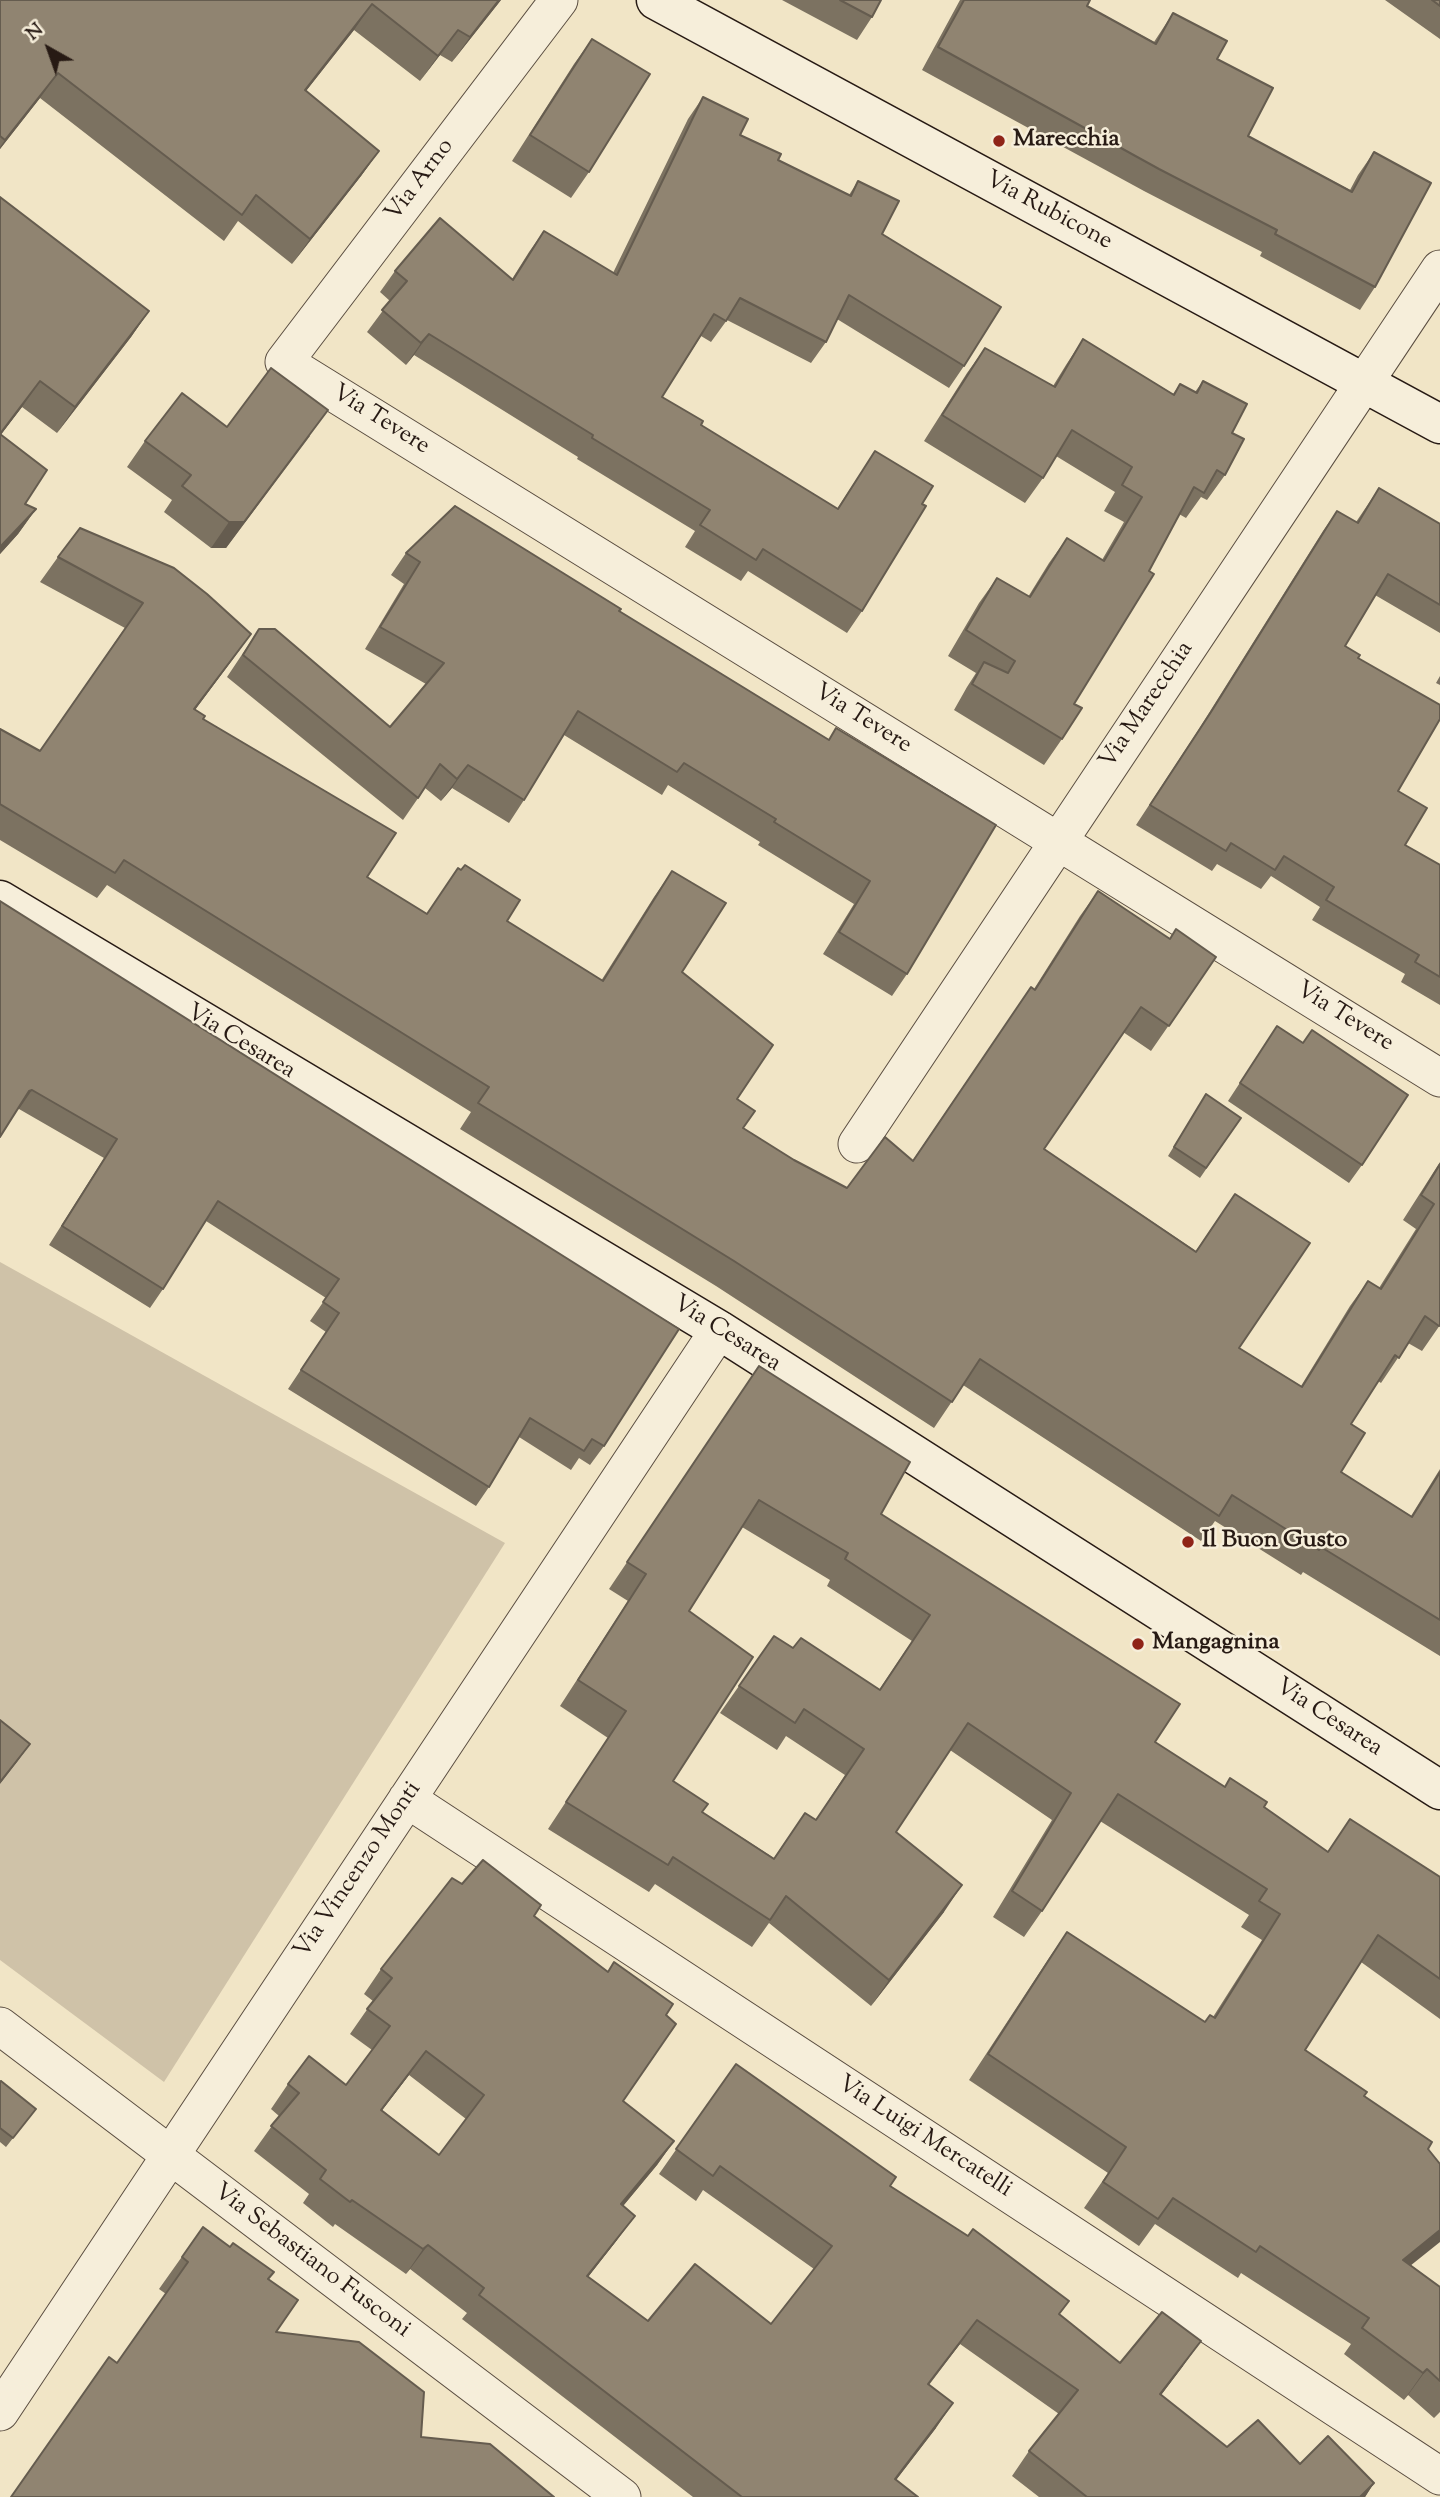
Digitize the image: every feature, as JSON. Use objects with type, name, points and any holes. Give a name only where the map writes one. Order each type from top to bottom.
[{"type":"street","name":"Via Arno","points":[[284,362],[559,0]]},
{"type":"street","name":"Via Rubicone","points":[[656,0],[1440,424]]},
{"type":"street","name":"Via Marecchia","points":[[857,1143],[1440,269]]},
{"type":"street","name":"Via Tevere","points":[[284,362],[1440,1078]]},
{"type":"street","name":"Via Cesarea","points":[[0,900],[719,1330],[1440,1790]]},
{"type":"street","name":"Via Vincenzo Monti","points":[[0,2412],[719,1330]]},
{"type":"street","name":"Via Luigi Mercatelli","points":[[407,1800],[1440,2476]]},
{"type":"street","name":"Via Sebastiano Fusconi","points":[[0,2026],[622,2497]]},
{"type":"shaded area","points":[[0,1262],[505,1543],[164,2082],[0,1960]]},
{"type":"building","points":[[0,0],[499,0],[470,37],[458,30],[438,56],[372,4],[305,90],[379,151],[310,239],[256,195],[242,215],[58,73],[5,140],[0,136]]},
{"type":"building","points":[[840,0],[881,0],[872,17]]},
{"type":"building","points":[[964,0],[1090,0],[1087,6],[1156,44],[1173,13],[1227,41],[1217,59],[1273,88],[1248,136],[1352,192],[1374,152],[1431,183],[1375,287],[1275,234],[1277,230],[1159,169],[938,47]]},
{"type":"building","points":[[592,39],[650,74],[589,172],[530,135]]},
{"type":"building","points":[[703,97],[748,119],[740,135],[781,154],[778,160],[851,196],[858,181],[899,201],[882,234],[1001,307],[964,366],[849,295],[826,342],[740,298],[726,321],[714,314],[662,397],[703,421],[701,425],[838,509],[875,451],[933,486],[922,504],[926,506],[862,611],[763,549],[756,560],[700,525],[710,510],[429,334],[421,343],[382,310],[407,281],[395,271],[440,218],[513,280],[544,231],[617,275]]},
{"type":"building","points":[[0,197],[149,311],[75,407],[40,381],[0,434]]},
{"type":"building","points":[[1083,339],[1174,395],[1180,384],[1197,393],[1203,381],[1247,404],[1232,433],[1244,439],[1225,475],[1217,470],[1204,493],[1194,487],[1149,571],[1154,574],[1074,704],[1082,708],[1062,739],[972,684],[984,662],[1008,673],[1015,661],[966,630],[997,578],[1030,597],[1067,538],[1104,561],[1142,497],[1122,485],[1132,467],[1072,430],[1043,478],[942,415],[985,348],[1055,387]]},
{"type":"building","points":[[271,368],[328,410],[244,522],[229,522],[182,486],[191,475],[145,441],[182,393],[227,427]]},
{"type":"building","points":[[0,434],[47,470],[25,504],[36,509],[0,547]]},
{"type":"building","points":[[1379,488],[1440,524],[1440,605],[1388,574],[1345,646],[1360,655],[1358,658],[1440,705],[1440,719],[1398,791],[1427,808],[1405,845],[1440,865],[1440,977],[1415,962],[1419,955],[1326,900],[1334,887],[1284,856],[1275,870],[1231,843],[1226,851],[1150,805],[1337,511],[1358,523]]},
{"type":"building","points":[[455,506],[829,740],[836,728],[996,825],[907,974],[839,932],[870,881],[684,763],[677,772],[578,711],[524,800],[468,765],[457,779],[440,764],[418,798],[243,655],[259,629],[275,629],[390,727],[444,663],[380,627],[420,562],[406,553]]},
{"type":"building","points":[[80,528],[174,568],[251,634],[194,709],[205,716],[203,719],[396,833],[367,877],[427,914],[458,868],[461,870],[465,865],[520,900],[507,921],[603,981],[672,871],[726,903],[682,972],[773,1045],[737,1099],[755,1111],[743,1128],[794,1160],[847,1188],[885,1137],[913,1161],[1031,987],[1035,990],[1098,891],[1170,939],[1176,929],[1216,957],[1169,1026],[1141,1007],[1044,1149],[1196,1252],[1235,1194],[1310,1243],[1239,1348],[1302,1387],[1368,1281],[1381,1289],[1434,1204],[1421,1195],[1440,1164],[1440,1325],[1425,1316],[1399,1358],[1395,1355],[1351,1424],[1365,1433],[1341,1472],[1412,1517],[1440,1472],[1440,1620],[1321,1547],[1319,1550],[1232,1495],[1219,1516],[980,1359],[952,1402],[734,1261],[478,1103],[489,1087],[124,860],[115,873],[0,804],[0,729],[40,751],[143,603],[58,557]]},
{"type":"building","points":[[0,901],[679,1329],[604,1446],[592,1439],[584,1451],[530,1418],[489,1487],[301,1370],[339,1313],[323,1302],[339,1279],[218,1201],[163,1289],[62,1226],[117,1139],[32,1090],[0,1137]]},
{"type":"building","points":[[1277,1026],[1303,1043],[1312,1030],[1408,1095],[1362,1165],[1240,1083]]},
{"type":"building","points":[[1206,1094],[1241,1118],[1206,1168],[1174,1147]]},
{"type":"building","points":[[759,1366],[910,1462],[881,1514],[1180,1704],[1155,1742],[1225,1787],[1230,1778],[1267,1802],[1264,1807],[1328,1852],[1350,1819],[1440,1877],[1440,1979],[1378,1935],[1305,2050],[1367,2092],[1364,2096],[1432,2142],[1428,2149],[1440,2164],[1440,2230],[1403,2260],[1440,2287],[1440,2381],[1427,2369],[1423,2373],[1362,2328],[1369,2318],[1260,2246],[1256,2252],[1173,2198],[1158,2219],[1103,2182],[1126,2147],[988,2054],[1067,1932],[1205,2022],[1210,2015],[1215,2018],[1280,1914],[1259,1901],[1267,1889],[1118,1794],[1042,1911],[1012,1891],[1071,1793],[968,1723],[896,1832],[962,1885],[889,1980],[786,1896],[770,1920],[673,1857],[668,1865],[566,1802],[626,1711],[578,1680],[646,1574],[627,1562]],"holes":[[[759,1500],[848,1553],[845,1559],[930,1615],[880,1690],[801,1638],[793,1648],[774,1636],[739,1686],[795,1723],[804,1709],[864,1749],[816,1820],[805,1813],[774,1859],[702,1812],[708,1804],[673,1781],[753,1657],[689,1611]]]},
{"type":"building","points":[[0,1720],[30,1744],[0,1782]]},
{"type":"building","points":[[483,1860],[541,1905],[534,1916],[608,1972],[614,1962],[673,2004],[666,2015],[676,2024],[623,2101],[674,2141],[621,2204],[635,2216],[587,2276],[648,2321],[695,2264],[771,2324],[832,2246],[720,2166],[713,2176],[676,2149],[736,2064],[896,2177],[890,2186],[968,2236],[973,2229],[1069,2301],[1059,2314],[1120,2363],[1162,2312],[1201,2341],[1160,2394],[1227,2447],[1258,2420],[1300,2464],[1328,2436],[1374,2483],[1360,2497],[1087,2497],[1029,2451],[1078,2390],[977,2320],[928,2384],[953,2403],[895,2479],[918,2497],[742,2497],[479,2295],[484,2288],[428,2245],[423,2249],[352,2200],[350,2202],[320,2179],[326,2170],[271,2126],[299,2093],[288,2084],[309,2056],[346,2085],[390,2026],[367,2009],[392,1978],[381,1969],[452,1878],[462,1884]],"holes":[[[426,2051],[484,2095],[439,2155],[381,2110]]]},
{"type":"building","points":[[1,2081],[36,2109],[13,2138],[0,2128]]},
{"type":"building","points":[[203,2227],[230,2247],[233,2243],[274,2272],[268,2279],[298,2300],[276,2332],[359,2342],[424,2392],[421,2437],[490,2444],[554,2497],[11,2497],[109,2357],[117,2363],[188,2262],[182,2257]]},
{"type":"place","name":"Marecchia","points":[[999,141]]},
{"type":"place","name":"Il Buon Gusto","points":[[1188,1542]]},
{"type":"place","name":"Mangagnina","points":[[1138,1644]]}]
